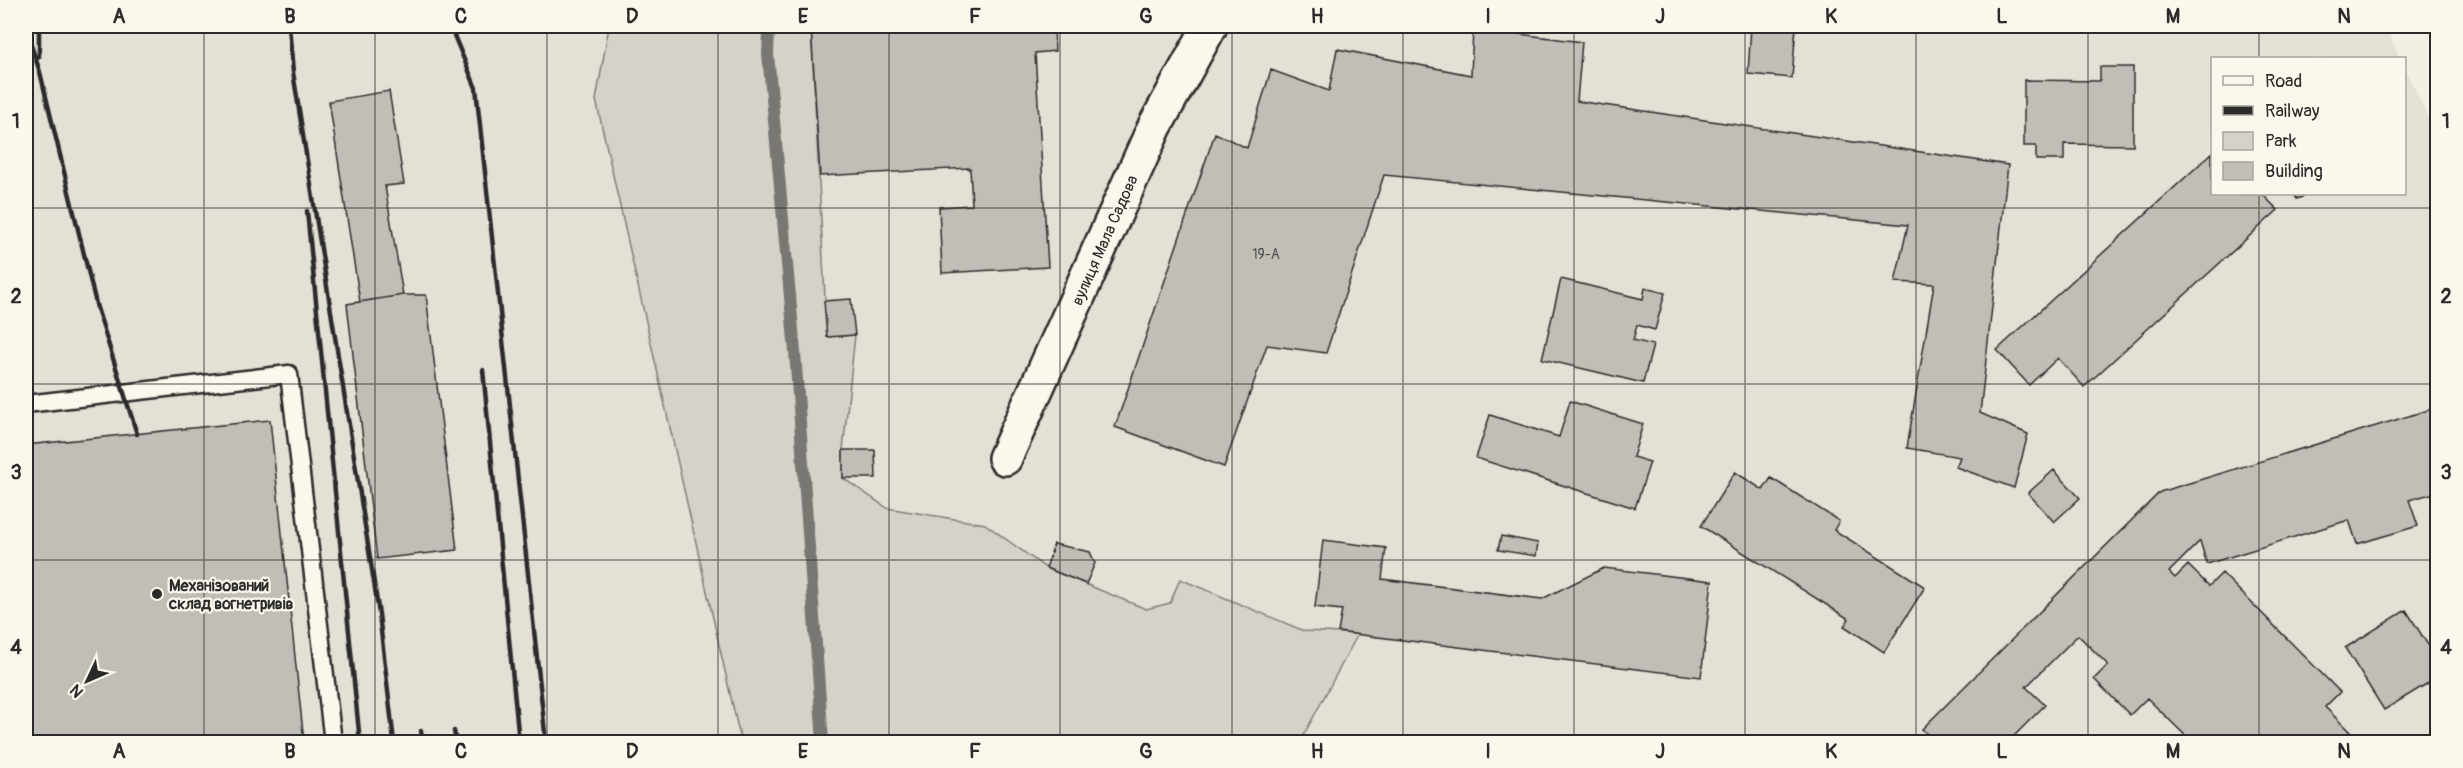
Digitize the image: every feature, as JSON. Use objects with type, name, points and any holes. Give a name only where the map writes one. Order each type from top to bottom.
[{"type":"street","name":"вулиця Мала Садова","points":[[1005,458],[1155,126],[1210,26]]},
{"type":"lane","points":[[26,404],[289,374],[333,742]]},
{"type":"shaded area","points":[[26,26],[2385,26],[2400,57],[2211,57],[2211,195],[2406,195],[2406,70],[2438,139],[2437,742],[26,742]]},
{"type":"green space","points":[[609,26],[811,26],[827,337],[855,335],[843,450],[843,478],[887,508],[985,524],[1046,568],[1146,609],[1170,603],[1180,579],[1304,631],[1358,634],[1300,742],[741,742],[596,100]]},
{"type":"building","points":[[811,26],[1034,26],[1034,29],[1054,28],[1055,51],[1035,53],[1048,267],[942,273],[939,207],[972,205],[970,168],[820,176]]},
{"type":"building","points":[[1751,26],[1796,26],[1792,78],[1748,74]]},
{"type":"building","points":[[1473,28],[1582,42],[1577,101],[2008,165],[1980,413],[2028,434],[2014,488],[1956,467],[1960,457],[1907,448],[1934,284],[1895,282],[1908,225],[1384,175],[1326,353],[1267,345],[1224,467],[1115,427],[1215,133],[1247,148],[1271,70],[1329,91],[1337,49],[1471,75]]},
{"type":"building","points":[[2100,67],[2133,67],[2133,145],[2064,144],[2064,160],[2036,160],[2036,146],[2024,146],[2024,80],[2100,81]]},
{"type":"building","points":[[389,91],[404,184],[385,186],[403,295],[360,302],[329,101]]},
{"type":"building","points":[[2211,154],[2211,195],[2263,195],[2278,210],[2084,387],[2058,358],[2029,385],[1997,350]]},
{"type":"building","points":[[2295,195],[2307,195],[2297,199]]},
{"type":"building","points":[[1561,279],[1643,299],[1645,288],[1665,293],[1655,330],[1637,325],[1633,340],[1653,345],[1643,383],[1542,359]]},
{"type":"building","points":[[403,295],[426,295],[457,550],[377,559],[347,304]]},
{"type":"building","points":[[851,299],[855,335],[827,337],[824,301]]},
{"type":"building","points":[[1570,401],[1643,424],[1633,457],[1650,462],[1635,508],[1476,458],[1490,415],[1559,437]]},
{"type":"building","points":[[2438,407],[2438,492],[2409,500],[2418,526],[2357,544],[2349,520],[2207,564],[2200,541],[2169,572],[2175,578],[2188,565],[2209,586],[2222,573],[2340,692],[2325,707],[2350,732],[2339,742],[2192,742],[2147,698],[2130,715],[2094,679],[2108,665],[2078,635],[2026,687],[2045,705],[2008,742],[1935,742],[1922,729],[2160,492]]},
{"type":"building","name":"Механізований склад вогнетривів","points":[[270,420],[304,742],[26,742],[26,445]]},
{"type":"building","points":[[843,450],[875,450],[876,478],[843,478]]},
{"type":"building","points":[[2054,470],[2080,498],[2054,522],[2028,493]]},
{"type":"building","points":[[1735,472],[1763,490],[1771,478],[1839,521],[1834,530],[1925,587],[1884,652],[1844,626],[1849,619],[1701,526]]},
{"type":"building","points":[[1501,536],[1538,543],[1536,556],[1498,550]]},
{"type":"building","points":[[1323,540],[1386,548],[1382,579],[1542,599],[1604,568],[1712,581],[1701,677],[1338,632],[1342,610],[1315,607]]},
{"type":"building","points":[[1054,544],[1090,552],[1095,563],[1086,584],[1046,568]]},
{"type":"building","points":[[2406,610],[2438,661],[2438,677],[2384,710],[2345,648]]},
{"type":"waterway","points":[[769,26],[768,54],[795,352],[823,742]]},
{"type":"railway","points":[[39,26],[39,57]]},
{"type":"railway","points":[[289,26],[293,72],[379,614],[394,742]]},
{"type":"railway","points":[[450,26],[476,88],[546,742]]},
{"type":"railway","points":[[26,30],[40,72],[97,308],[137,434]]},
{"type":"railway","points":[[307,211],[360,742]]},
{"type":"railway","points":[[483,370],[519,742]]},
{"type":"railway","points":[[421,731],[423,742]]},
{"type":"railway","points":[[454,731],[456,742]]},
{"type":"place","name":"Механізований склад вогнетривів","points":[[157,594]]}]
